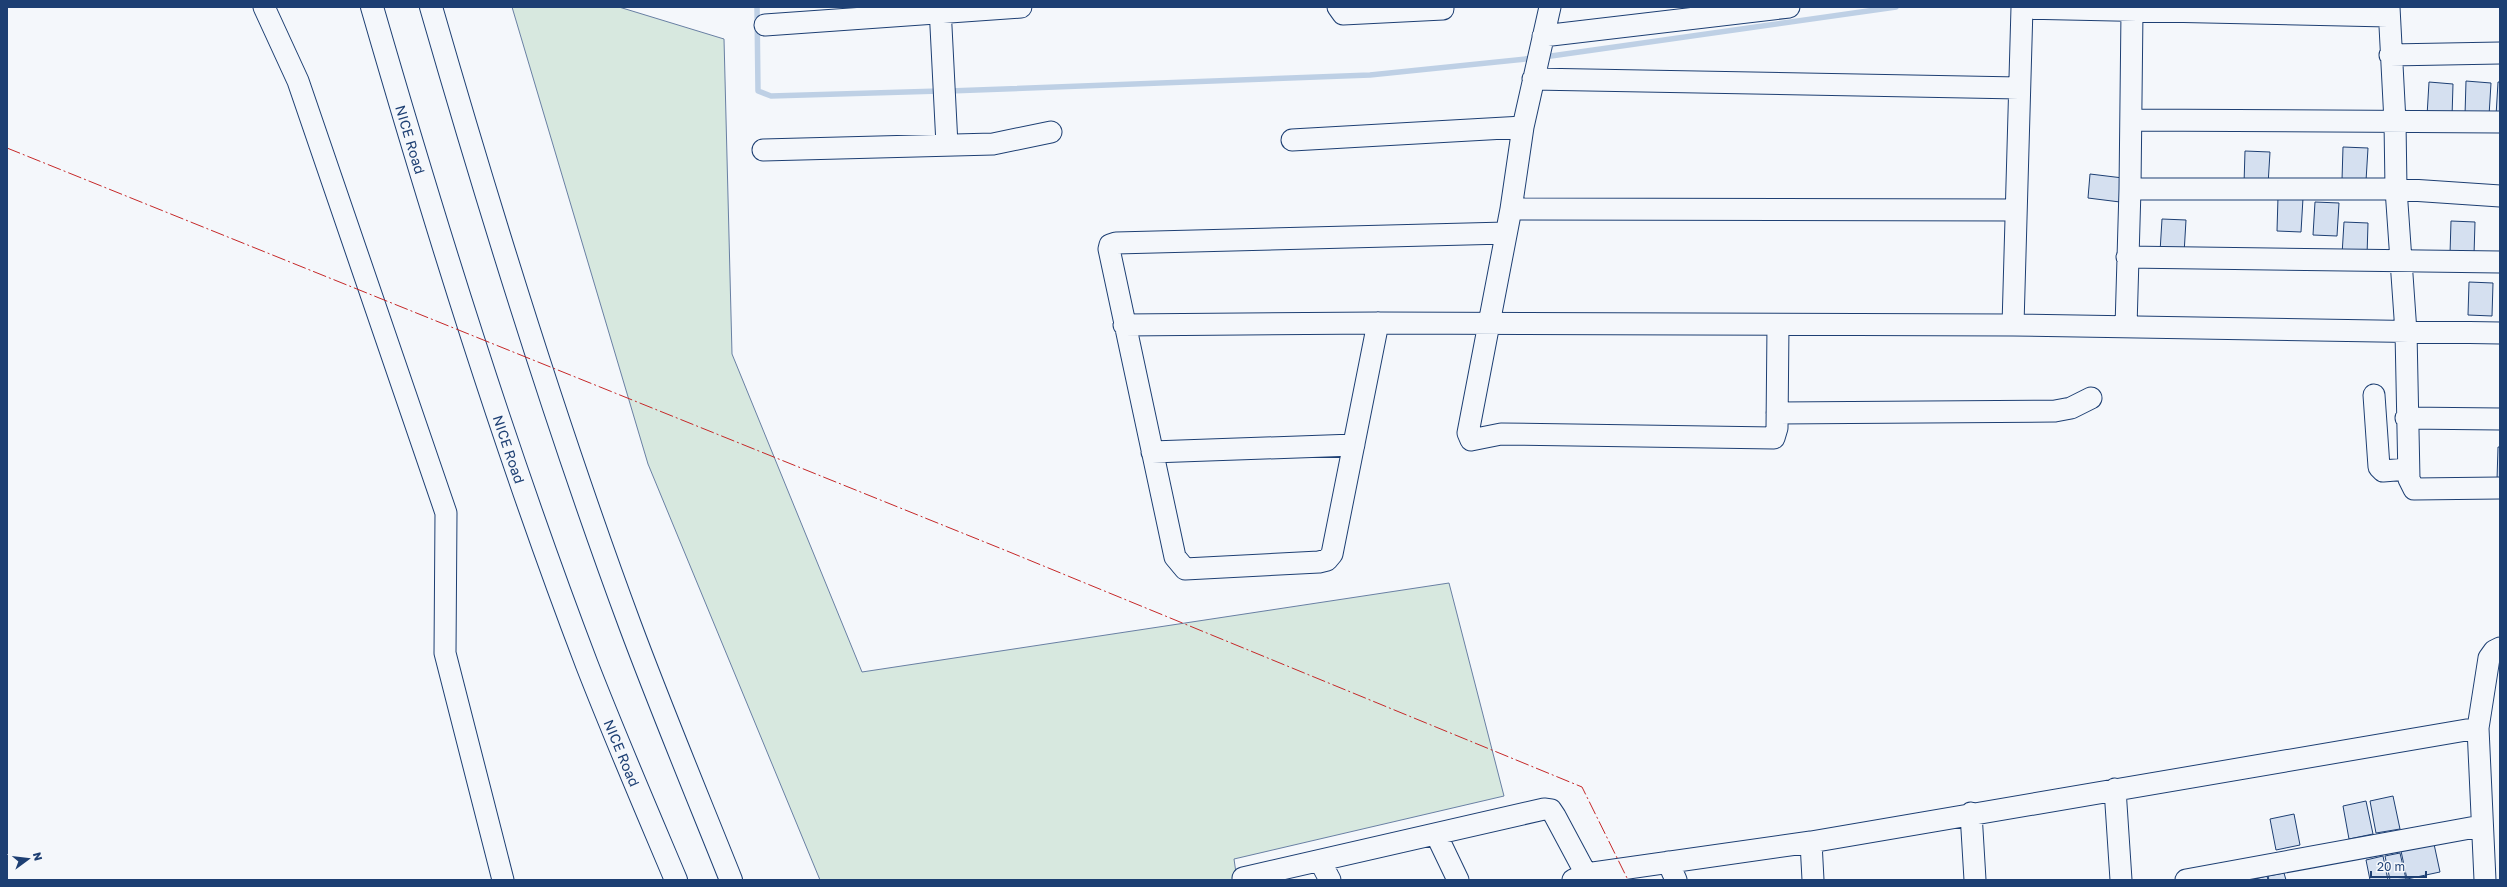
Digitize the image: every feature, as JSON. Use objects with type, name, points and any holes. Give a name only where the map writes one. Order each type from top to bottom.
[{"type":"highway","name":"NICE Road","points":[[372,7],[429,198],[518,474],[588,665],[676,880]]},
{"type":"highway","points":[[431,7],[482,183],[571,456],[630,624],[731,880]]},
{"type":"street","points":[[264,7],[298,81],[446,513],[445,653],[502,880]]},
{"type":"street","points":[[765,25],[940,9],[1021,7]]},
{"type":"street","points":[[1338,7],[1343,14],[1443,9]]},
{"type":"street","points":[[1550,7],[1523,127],[1511,209],[1468,433],[1471,440],[1501,434],[1774,438],[1777,428],[1778,325]]},
{"type":"street","points":[[1543,36],[1789,7]]},
{"type":"street","points":[[2013,325],[2022,8],[2132,11],[2388,12],[2395,122],[2396,189],[2406,332],[2406,418],[2410,484],[2414,489],[2500,488]]},
{"type":"street","points":[[940,9],[946,145]]},
{"type":"street","points":[[2126,327],[2130,190],[2132,11]]},
{"type":"street","points":[[2390,55],[2500,53]]},
{"type":"street","points":[[1533,79],[2019,88]]},
{"type":"street","points":[[2131,120],[2500,122]]},
{"type":"street","points":[[1292,140],[1523,127]]},
{"type":"street","points":[[763,150],[993,144],[1050,132]]},
{"type":"street","points":[[2130,190],[2396,189],[2500,196]]},
{"type":"street","points":[[1511,209],[2016,210]]},
{"type":"street","points":[[1378,323],[1332,554],[1327,560],[1319,562],[1185,569],[1176,557],[1124,325],[1109,249],[1110,245],[1116,243],[1506,233]]},
{"type":"street","points":[[2128,257],[2500,262]]},
{"type":"street","points":[[1124,325],[1378,323],[1488,325],[2013,325],[2500,333]]},
{"type":"street","points":[[2374,395],[2379,468],[2383,471],[2408,469]]},
{"type":"street","points":[[1777,414],[2056,411],[2091,398]]},
{"type":"street","points":[[2406,418],[2500,419]]},
{"type":"street","points":[[1152,452],[1354,445]]},
{"type":"street","points":[[2485,880],[2478,728],[2488,658],[2494,651],[2500,648]]},
{"type":"street","points":[[1243,878],[1544,809],[1551,810],[1555,816],[1583,878],[1672,871],[1811,842],[1971,813],[2478,728]]},
{"type":"street","points":[[2115,790],[2121,880]]},
{"type":"street","points":[[1971,813],[1976,880]]},
{"type":"street","points":[[2186,880],[2482,826]]},
{"type":"street","points":[[1436,834],[1458,880]]},
{"type":"street","points":[[1811,842],[1813,880]]},
{"type":"street","points":[[1320,861],[1330,880]]},
{"type":"shaded area","points":[[512,7],[619,7],[724,39],[732,354],[862,672],[1449,583],[1504,796],[1234,859],[1237,880],[820,880],[648,464]]},
{"type":"building","points":[[2466,81],[2491,83],[2489,116],[2465,115]]},
{"type":"building","points":[[2429,82],[2453,84],[2452,117],[2427,116]]},
{"type":"building","points":[[2498,82],[2500,82],[2500,116],[2496,116]]},
{"type":"building","points":[[2343,147],[2368,148],[2366,181],[2342,180]]},
{"type":"building","points":[[2245,151],[2270,152],[2268,185],[2244,184]]},
{"type":"building","points":[[2090,174],[2123,178],[2120,202],[2088,198]]},
{"type":"building","points":[[2278,197],[2303,198],[2301,232],[2277,231]]},
{"type":"building","points":[[2315,202],[2339,203],[2337,236],[2313,235]]},
{"type":"building","points":[[2162,219],[2186,220],[2184,254],[2160,252]]},
{"type":"building","points":[[2451,221],[2475,222],[2474,255],[2450,254]]},
{"type":"building","points":[[2344,222],[2368,223],[2367,256],[2342,255]]},
{"type":"building","points":[[2469,282],[2493,283],[2492,316],[2468,315]]},
{"type":"building","points":[[2498,447],[2500,447],[2500,480],[2497,480]]},
{"type":"building","points":[[2393,796],[2400,829],[2376,833],[2370,801]]},
{"type":"building","points":[[2366,801],[2373,834],[2349,839],[2343,806]]},
{"type":"building","points":[[2294,814],[2300,845],[2276,850],[2270,819]]},
{"type":"building","points":[[2434,844],[2440,872],[2407,879],[2401,851]]},
{"type":"building","points":[[2400,853],[2406,879],[2390,880],[2385,856]]},
{"type":"building","points":[[2383,856],[2388,880],[2370,880],[2366,860]]},
{"type":"building","points":[[2284,873],[2286,880],[2269,880],[2268,876]]},
{"type":"building","points":[[2267,876],[2268,880],[2251,880]]},
{"type":"waterway","points":[[757,7],[758,91],[771,96],[940,91]]},
{"type":"waterway","points":[[1544,57],[1896,7]]},
{"type":"waterway","points":[[949,91],[1370,75],[1535,58]]},
{"type":"power","points":[[7,148],[1007,551],[1582,787],[1628,880]]}]
